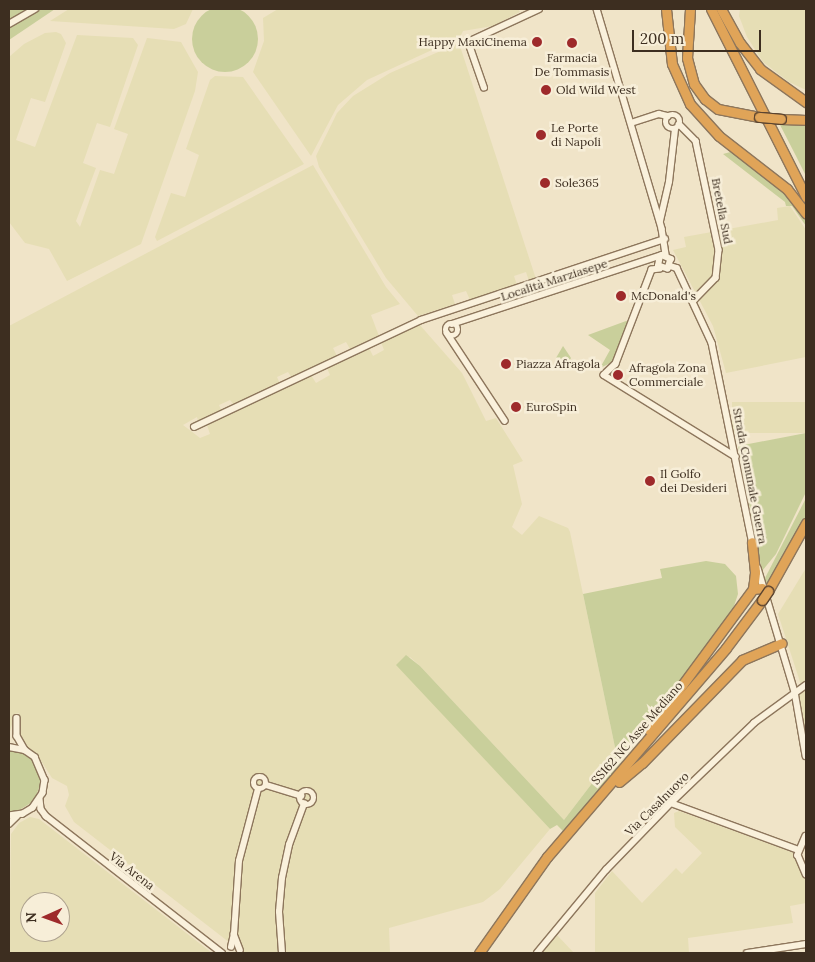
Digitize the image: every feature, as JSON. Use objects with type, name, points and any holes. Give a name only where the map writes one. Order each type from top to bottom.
[{"type":"highway","points":[[666,9],[672,64],[690,104],[719,136],[787,189],[806,212]]},
{"type":"highway","points":[[690,9],[687,58],[694,84],[718,109],[759,117],[806,120]]},
{"type":"highway","points":[[711,9],[806,197]]},
{"type":"highway","points":[[720,9],[740,43],[760,69],[806,102]]},
{"type":"highway","points":[[720,9],[806,184]]},
{"type":"highway","name":"SS162 NC Asse Mediano","points":[[763,596],[806,523]]},
{"type":"highway","name":"SS162 NC Asse Mediano","points":[[479,953],[531,878],[617,780],[693,698],[806,536]]},
{"type":"highway","points":[[617,780],[763,596],[755,572],[752,542]]},
{"type":"highway","points":[[617,780],[642,763],[742,660],[782,643]]},
{"type":"highway","name":"SS162 NC Asse Mediano","points":[[486,953],[540,875],[617,780]]},
{"type":"street","points":[[9,24],[35,9]]},
{"type":"street","points":[[484,88],[468,42],[539,9]]},
{"type":"street","points":[[596,9],[667,247],[663,256],[656,263]]},
{"type":"street","points":[[630,122],[659,114],[677,116],[669,182],[660,221]]},
{"type":"street","points":[[668,116],[666,125],[677,126]]},
{"type":"street","name":"Bretella Sud","points":[[677,126],[696,141],[720,250],[716,278],[694,301]]},
{"type":"street","points":[[194,428],[421,320],[665,239]]},
{"type":"street","points":[[663,256],[671,260],[670,266],[652,270],[616,364],[604,375],[736,457]]},
{"type":"street","name":"Località Marziasepe","points":[[452,324],[663,256]]},
{"type":"street","points":[[648,260],[656,263],[660,269]]},
{"type":"street","name":"Strada Comunale Guerra","points":[[670,266],[677,268],[694,301],[716,359],[752,542]]},
{"type":"street","points":[[447,333],[452,336],[458,332],[466,320]]},
{"type":"street","points":[[456,348],[458,332],[452,324],[447,327],[447,333],[456,348],[505,421]]},
{"type":"street","points":[[763,596],[782,643],[795,692],[806,756]]},
{"type":"street","name":"Via Casalnuovo","points":[[537,953],[606,870],[671,803],[754,723],[806,685]]},
{"type":"street","points":[[9,824],[17,816],[29,811],[40,799],[45,787],[45,774],[40,762],[25,750],[17,736],[16,718]]},
{"type":"street","points":[[9,747],[25,750]]},
{"type":"street","points":[[230,947],[234,934],[239,862],[258,789],[254,783],[256,778],[264,779],[266,785]]},
{"type":"street","points":[[258,789],[266,785],[300,796],[304,804],[289,845],[282,878],[279,912],[282,953]]},
{"type":"street","points":[[300,796],[306,791],[313,796],[312,802],[304,804]]},
{"type":"street","points":[[40,799],[41,809],[46,816]]},
{"type":"street","points":[[671,803],[799,850]]},
{"type":"street","name":"Via Arena","points":[[29,811],[46,816],[222,953],[230,947]]},
{"type":"street","points":[[9,816],[17,816]]},
{"type":"street","points":[[806,836],[799,850],[799,859],[806,874]]},
{"type":"street","points":[[234,934],[240,952]]},
{"type":"street","name":"Via Arena","points":[[207,941],[230,947],[240,952]]},
{"type":"street","points":[[746,953],[806,944]]},
{"type":"shaded area","points":[[69,9],[193,9],[186,24],[174,29],[50,21]]},
{"type":"shaded area","points":[[278,9],[518,9],[520,12],[493,26],[463,31],[460,37],[367,80],[338,105],[311,156],[253,72],[264,41],[263,18]]},
{"type":"shaded area","points":[[740,9],[806,9],[806,90],[789,82],[763,62],[747,37],[739,16]]},
{"type":"shaded area","points":[[56,32],[61,34],[66,43],[45,102],[31,98],[16,140],[35,147],[77,35],[133,38],[138,45],[110,127],[97,123],[83,163],[96,168],[76,221],[80,227],[100,170],[114,174],[128,134],[114,129],[147,38],[181,42],[198,72],[195,91],[141,244],[67,281],[49,249],[25,243],[9,222],[9,57],[24,44],[45,33]]},
{"type":"shaded area","points":[[459,43],[536,279],[529,281],[526,272],[514,276],[517,285],[470,300],[466,291],[452,295],[455,304],[418,316],[386,278],[319,167],[316,156],[337,113],[353,96],[390,73]]},
{"type":"shaded area","points":[[215,76],[243,77],[304,164],[157,241],[155,237],[171,193],[185,197],[199,155],[186,149],[210,80]]},
{"type":"shaded area","points":[[313,165],[386,287],[400,304],[371,315],[379,336],[350,349],[346,342],[333,348],[337,356],[292,378],[288,372],[277,377],[280,384],[235,406],[230,400],[219,405],[222,412],[199,424],[197,417],[183,425],[200,438],[210,434],[207,425],[311,375],[316,383],[330,375],[327,368],[369,348],[373,356],[384,350],[381,342],[419,324],[462,373],[486,421],[496,418],[523,461],[513,465],[522,504],[512,527],[522,535],[539,516],[568,528],[570,532],[616,752],[564,820],[420,666],[410,657],[397,665],[550,829],[500,889],[483,902],[389,928],[390,953],[243,953],[74,822],[65,806],[69,795],[67,786],[52,778],[38,756],[26,746],[20,736],[19,713],[15,714],[9,735],[9,326]]},
{"type":"shaded area","points":[[790,206],[806,230],[806,357],[726,373],[713,326],[673,250],[686,247],[684,237],[778,220],[777,208]]},
{"type":"shaded area","points":[[732,402],[806,402],[806,433],[732,433]]},
{"type":"shaded area","points":[[806,568],[806,683],[801,685],[778,614]]},
{"type":"shaded area","points":[[806,688],[806,747],[799,694]]},
{"type":"shaded area","points":[[679,811],[794,853],[806,879],[806,903],[790,906],[793,923],[688,938],[689,953],[595,953],[595,893],[612,871],[642,903],[676,868],[682,874],[702,853],[675,827],[674,813]]},
{"type":"shaded area","points":[[30,817],[39,819],[212,953],[9,953],[11,834],[19,823]]},
{"type":"shaded area","points":[[557,935],[574,953],[541,953]]},
{"type":"green space","points":[[225,6],[237,9],[248,16],[255,27],[258,39],[255,51],[248,62],[237,69],[225,72],[213,69],[202,62],[195,51],[192,39],[195,27],[202,16],[213,9]]},
{"type":"green space","points":[[9,9],[55,9],[9,40]]},
{"type":"green space","points":[[778,121],[806,123],[806,176],[796,156]]},
{"type":"green space","points":[[734,151],[783,189],[806,214],[806,226],[792,206],[786,206],[785,202],[723,154]]},
{"type":"green space","points":[[626,321],[631,321],[615,361],[600,368],[610,350],[588,335]]},
{"type":"green space","points":[[563,346],[571,358],[568,364],[556,358]]},
{"type":"green space","points":[[806,433],[806,492],[776,554],[762,571],[738,446]]},
{"type":"green space","points":[[806,498],[806,517],[767,588],[764,580]]},
{"type":"green space","points":[[706,561],[725,564],[736,576],[738,594],[734,606],[682,682],[605,783],[563,831],[557,825],[550,829],[396,665],[406,655],[420,666],[564,820],[616,752],[583,594],[662,578],[660,569]]},
{"type":"green space","points":[[9,750],[22,752],[32,759],[42,780],[34,801],[16,812],[9,812]]},
{"type":"place","name":"Happy MaxiCinema","points":[[537,42]]},
{"type":"place","name":"Farmacia De Tommasis","points":[[572,43]]},
{"type":"place","name":"Old Wild West","points":[[546,90]]},
{"type":"place","name":"Le Porte di Napoli","points":[[541,135]]},
{"type":"place","name":"Sole365","points":[[545,183]]},
{"type":"place","name":"McDonald's","points":[[621,296]]},
{"type":"place","name":"Piazza Afragola","points":[[506,364]]},
{"type":"place","name":"Afragola Zona Commerciale","points":[[618,375]]},
{"type":"place","name":"EuroSpin","points":[[516,407]]},
{"type":"place","name":"Il Golfo dei Desideri","points":[[650,481]]}]
